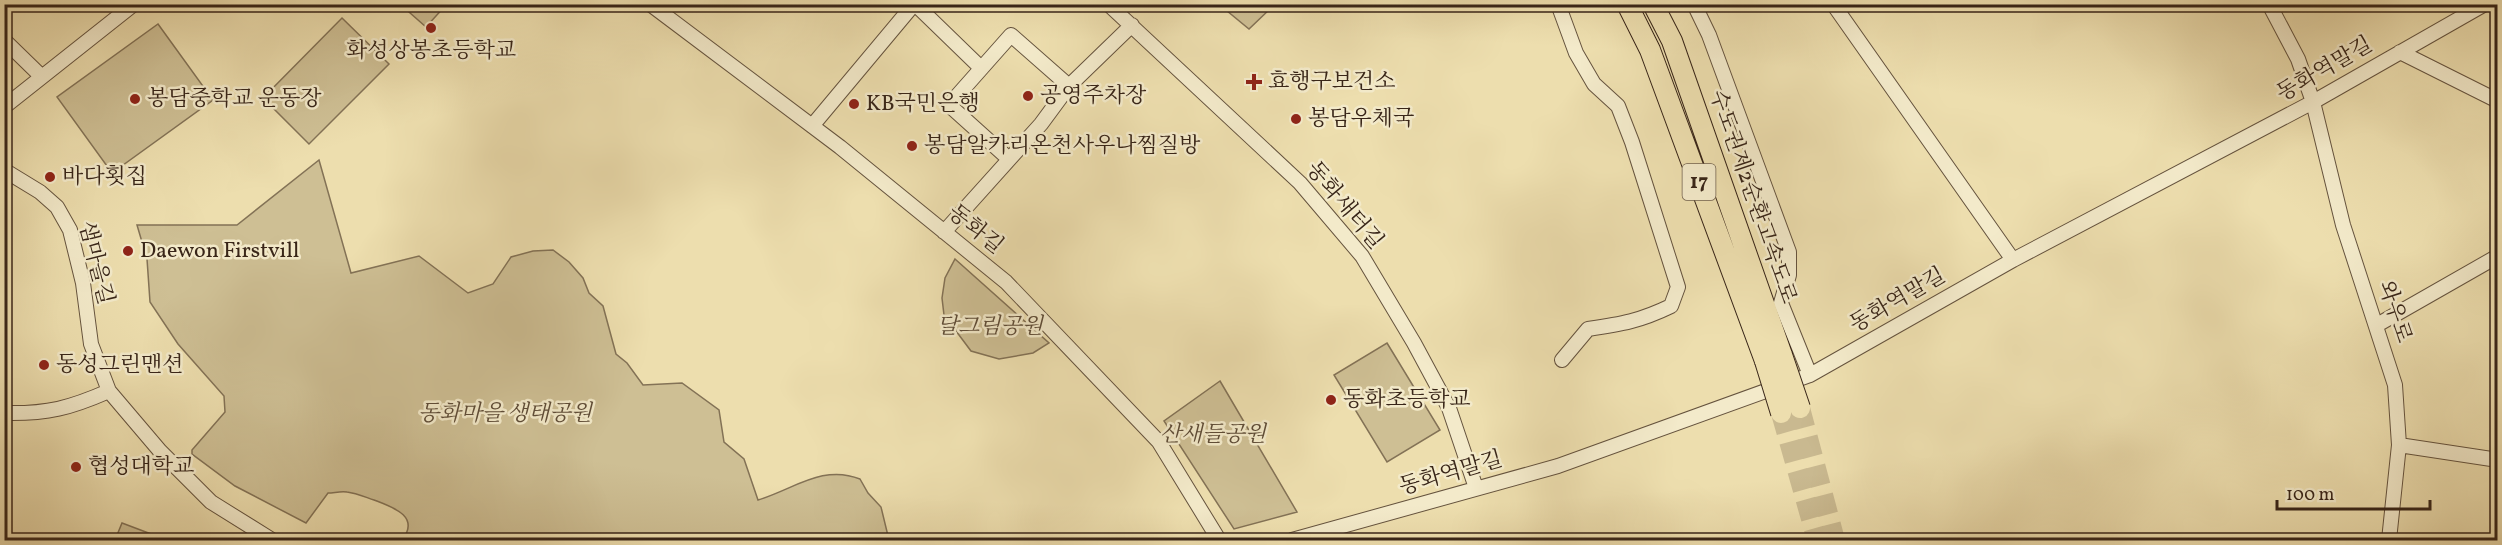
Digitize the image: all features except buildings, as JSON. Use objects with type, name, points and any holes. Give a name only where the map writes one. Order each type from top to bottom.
[{"type":"highway","name":"수도권제2순환고속도로","points":[[1627,4],[1650,50],[1773,358]]},
{"type":"highway","name":"수도권제2순환고속도로","points":[[1653,4],[1672,40],[1790,410]]},
{"type":"street","points":[[4,107],[134,4]]},
{"type":"street","name":"동화길","points":[[650,4],[812,126],[1006,282],[1159,442],[1220,540]]},
{"type":"street","points":[[812,126],[914,4],[981,68]]},
{"type":"street","name":"동화새터길","points":[[1108,4],[1195,88],[1300,183],[1362,256],[1414,343],[1449,408],[1476,488]]},
{"type":"street","points":[[1558,4],[1576,53],[1594,84],[1617,106],[1632,142],[1678,287],[1671,306],[1637,321],[1588,330],[1562,360]]},
{"type":"street","points":[[1694,4],[1709,35],[1788,252],[1788,275],[1781,303],[1810,375]]},
{"type":"street","points":[[1833,4],[2013,260]]},
{"type":"street","name":"와우로","points":[[2269,4],[2298,59],[2313,102],[2343,225],[2395,385],[2398,445],[2389,540]]},
{"type":"street","name":"동화역말길","points":[[1292,540],[1558,466],[1810,375],[2013,260],[2313,102],[2485,4]]},
{"type":"street","points":[[944,232],[1041,124],[1069,86],[1132,25]]},
{"type":"street","points":[[1009,159],[949,105],[1011,35],[1069,86]]},
{"type":"street","points":[[4,40],[41,76]]},
{"type":"street","points":[[2400,52],[2498,101]]},
{"type":"street","name":"샘마을길","points":[[4,170],[40,192],[57,207],[70,230],[83,283],[91,344],[109,391],[160,451],[211,502],[272,540]]},
{"type":"street","points":[[2377,325],[2498,256]]},
{"type":"street","points":[[4,413],[31,413],[73,406],[109,391]]},
{"type":"street","points":[[2398,445],[2498,460]]},
{"type":"green space","points":[[1222,4],[1274,5],[1249,29],[1221,6]]},
{"type":"green space","points":[[401,5],[446,5],[426,27]]},
{"type":"green space","points":[[342,18],[389,64],[309,144],[263,98]]},
{"type":"green space","name":"봉담중학교 운동장","points":[[158,24],[213,100],[112,173],[57,97]]},
{"type":"green space","name":"동화마을 생태공원","points":[[319,160],[351,273],[419,256],[468,293],[493,284],[511,257],[533,251],[553,250],[569,262],[583,278],[589,293],[603,306],[616,354],[627,363],[643,385],[682,383],[719,410],[724,442],[744,459],[758,500],[821,476],[834,474],[860,479],[868,493],[881,507],[889,540],[402,540],[408,525],[402,514],[396,509],[360,495],[344,492],[328,493],[306,523],[235,486],[192,454],[192,450],[225,412],[224,396],[178,344],[150,302],[147,259],[137,225],[237,225]]},
{"type":"green space","name":"달그림공원","points":[[955,259],[1049,343],[1033,353],[999,359],[971,351],[944,315],[942,298],[945,278]]},
{"type":"green space","points":[[1387,343],[1440,430],[1387,462],[1334,375]]},
{"type":"green space","name":"산새들공원","points":[[1220,381],[1297,512],[1234,529],[1164,421]]},
{"type":"green space","points":[[122,523],[167,540],[115,540]]},
{"type":"tunnel","points":[[1800,408],[1835,540]]},
{"type":"tunnel","points":[[1781,413],[1817,540]]},
{"type":"place","name":"화성상봉초등학교","points":[[431,28]]},
{"type":"place","name":"효행구보건소","points":[[1254,82]]},
{"type":"place","name":"공영주차장","points":[[1028,96]]},
{"type":"place","name":"봉담중학교 운동장","points":[[135,99]]},
{"type":"place","name":"KB국민은행","points":[[854,104]]},
{"type":"place","name":"봉담우체국","points":[[1296,119]]},
{"type":"place","name":"봉담알카리온천사우나찜질방","points":[[912,146]]},
{"type":"place","name":"바다횟집","points":[[50,177]]},
{"type":"place","name":"Daewon Firstvill","points":[[128,251]]},
{"type":"place","name":"동성그린맨션","points":[[44,365]]},
{"type":"place","name":"동화초등학교","points":[[1331,400]]},
{"type":"place","name":"협성대학교","points":[[76,467]]}]
